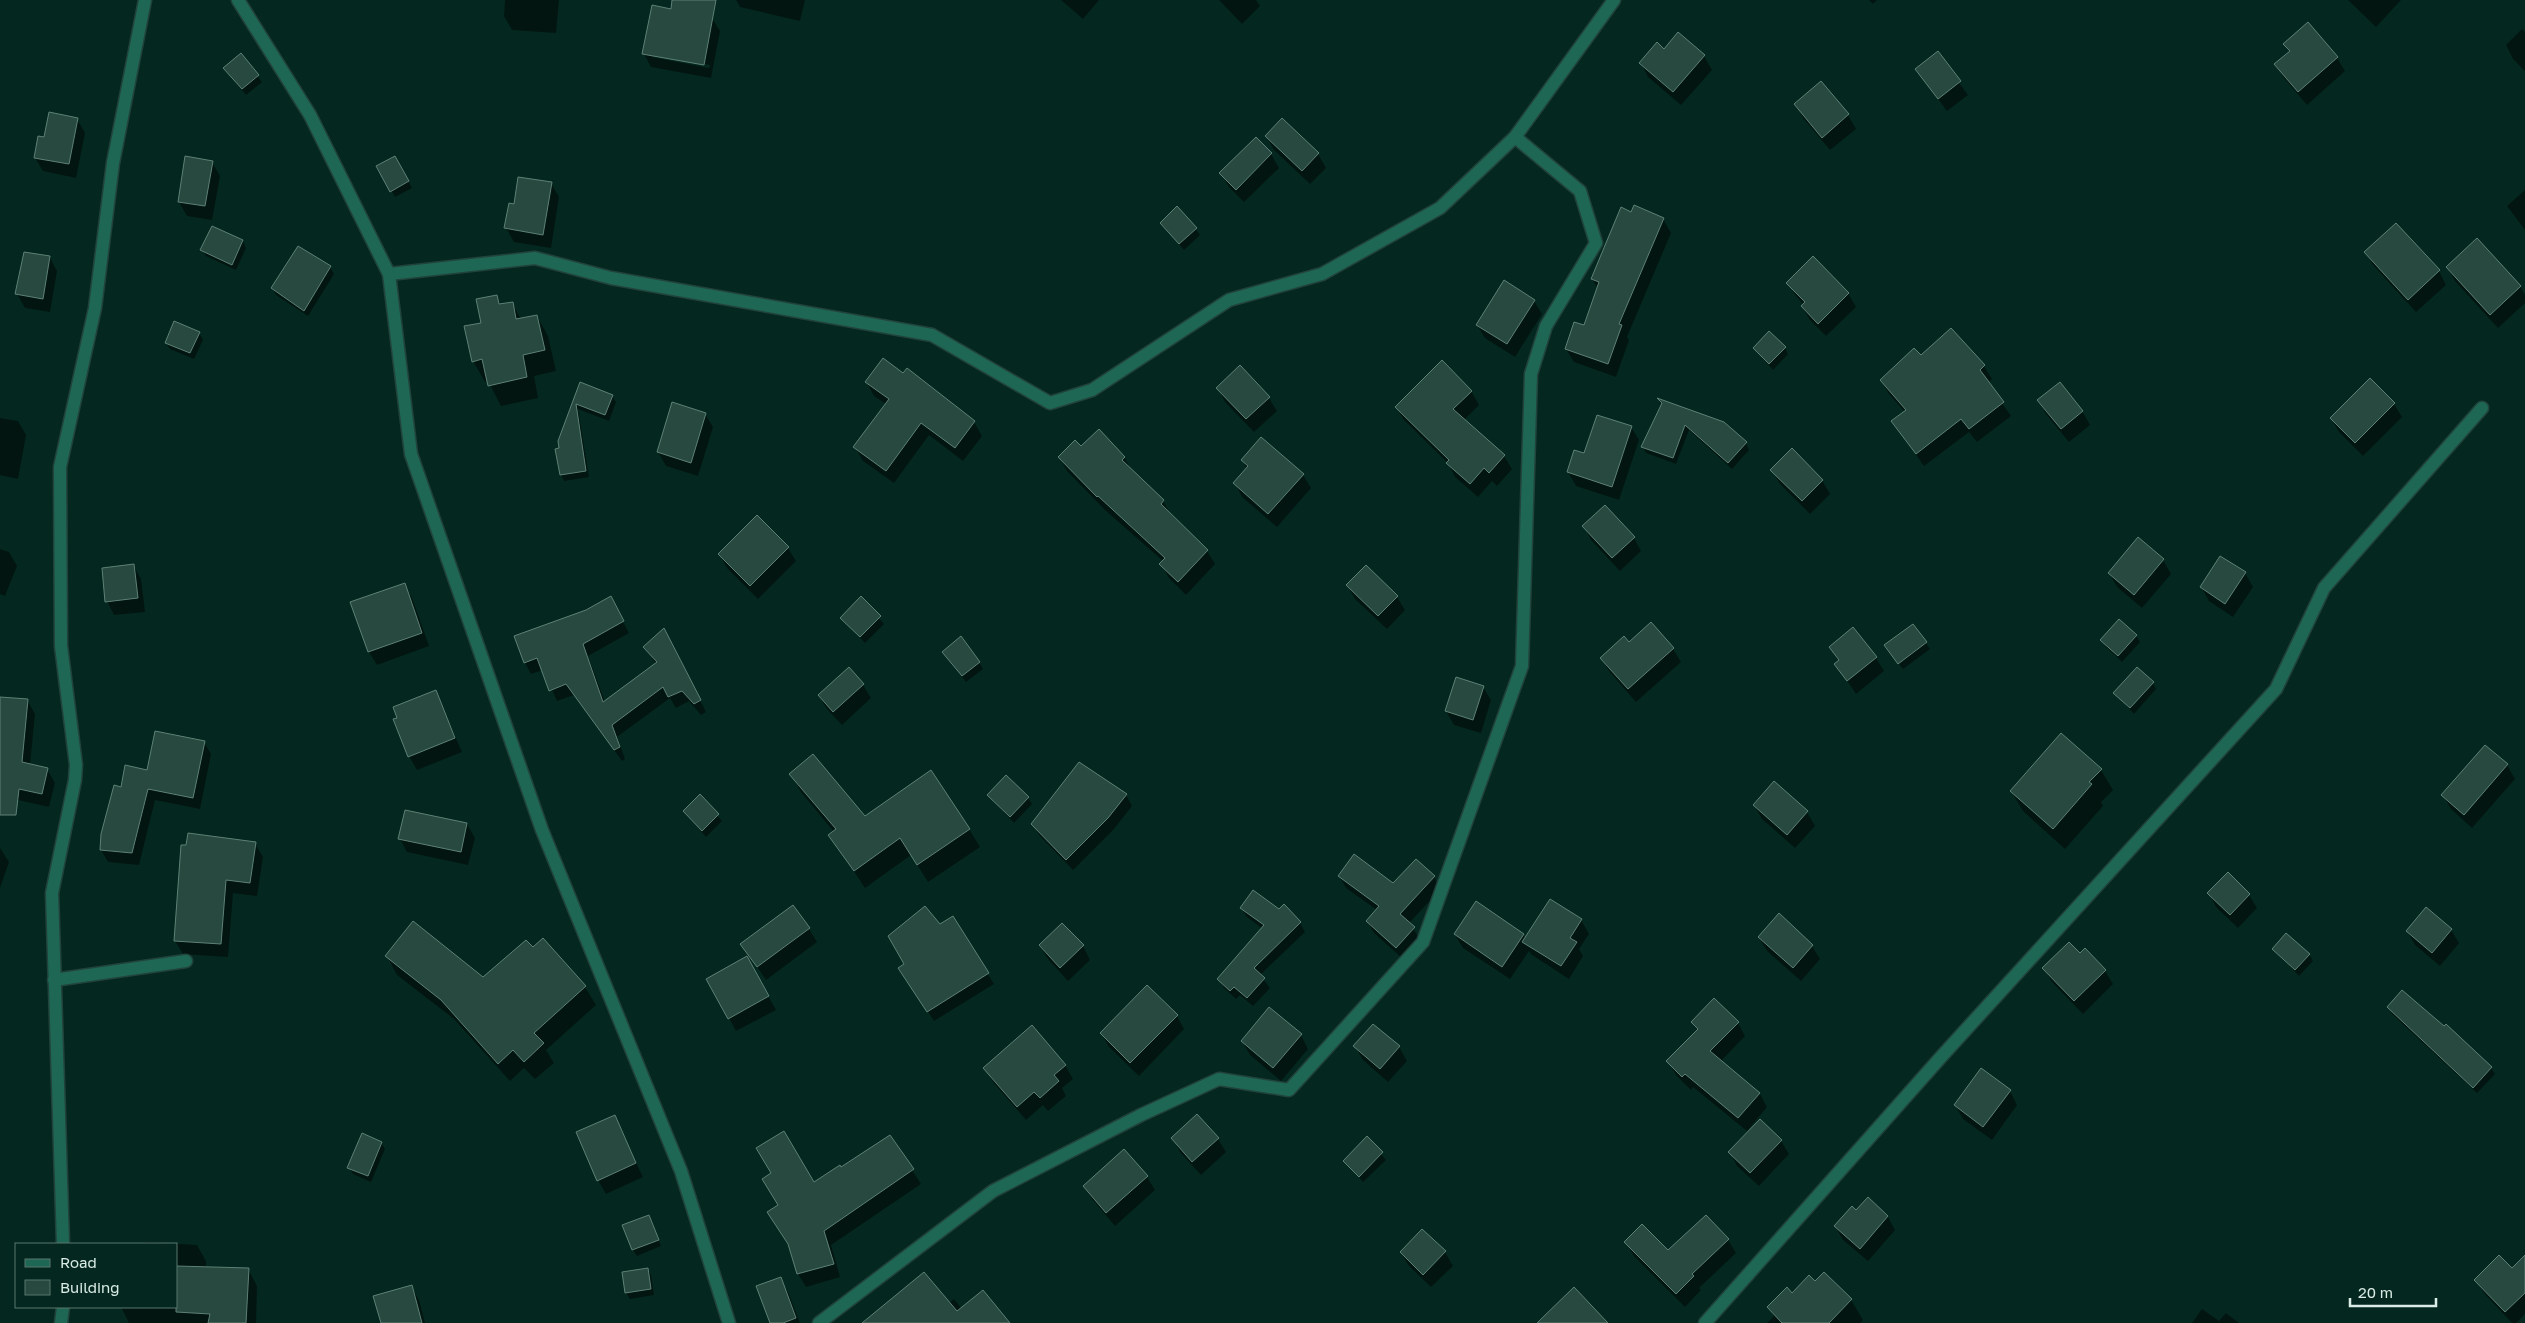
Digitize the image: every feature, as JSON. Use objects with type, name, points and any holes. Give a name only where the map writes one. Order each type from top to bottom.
[{"type":"street","points":[[63,1243],[52,893],[75,780],[76,765],[61,646],[60,467],[95,308],[113,163],[145,0]]},
{"type":"street","points":[[238,0],[310,115],[389,274],[411,454],[542,830],[681,1171],[729,1323]]},
{"type":"street","points":[[389,274],[535,258],[611,278],[932,335],[1050,403],[1092,390],[1229,300],[1322,274],[1440,208],[1515,137],[1614,0]]},
{"type":"street","points":[[819,1323],[993,1191],[1142,1115],[1220,1079],[1289,1090],[1423,942],[1522,666],[1532,374],[1546,326],[1596,243],[1580,191],[1515,137]]},
{"type":"street","points":[[1705,1323],[1941,1057],[2276,689],[2324,588],[2482,408]]},
{"type":"street","points":[[54,980],[186,962]]},
{"type":"street","points":[[61,1323],[63,1308]]},
{"type":"building","points":[[672,0],[716,0],[704,65],[642,54],[652,5],[671,9]]},
{"type":"building","points":[[2308,22],[2338,57],[2298,92],[2274,64],[2290,51],[2283,44]]},
{"type":"building","points":[[1678,32],[1705,55],[1673,92],[1639,63],[1657,42],[1664,49]]},
{"type":"building","points":[[1938,51],[1961,81],[1938,99],[1915,69]]},
{"type":"building","points":[[241,53],[259,75],[242,89],[223,68]]},
{"type":"building","points":[[1821,81],[1849,114],[1822,138],[1794,104]]},
{"type":"building","points":[[49,112],[78,118],[69,164],[34,158],[38,136],[44,137]]},
{"type":"building","points":[[1282,118],[1319,153],[1302,171],[1265,136]]},
{"type":"building","points":[[1256,137],[1272,153],[1236,190],[1219,173]]},
{"type":"building","points":[[185,156],[213,161],[205,206],[178,202]]},
{"type":"building","points":[[395,156],[409,181],[390,192],[376,166]]},
{"type":"building","points":[[518,177],[552,182],[543,235],[504,228],[509,203],[514,204]]},
{"type":"building","points":[[1634,205],[1664,218],[1619,324],[1622,325],[1608,364],[1565,349],[1574,322],[1584,325],[1599,282],[1591,279],[1621,207],[1631,212]]},
{"type":"building","points":[[1177,206],[1197,228],[1179,244],[1160,223]]},
{"type":"building","points":[[2396,223],[2440,270],[2408,300],[2364,252]]},
{"type":"building","points":[[212,226],[243,240],[232,265],[200,250]]},
{"type":"building","points":[[2477,238],[2521,286],[2490,315],[2446,267]]},
{"type":"building","points":[[298,246],[331,266],[304,311],[271,288]]},
{"type":"building","points":[[24,252],[50,256],[43,299],[15,294]]},
{"type":"building","points":[[1813,256],[1849,293],[1818,324],[1801,306],[1805,302],[1786,283]]},
{"type":"building","points":[[1504,280],[1535,300],[1507,344],[1476,325]]},
{"type":"building","points":[[497,295],[499,304],[513,302],[516,319],[537,315],[545,350],[523,355],[527,377],[488,386],[482,359],[472,362],[464,326],[481,323],[476,299]]},
{"type":"building","points":[[174,321],[200,332],[190,353],[165,343]]},
{"type":"building","points":[[1951,328],[1985,365],[1980,370],[2004,402],[1969,429],[1961,419],[1916,454],[1891,421],[1906,410],[1880,380],[1914,348],[1921,355]]},
{"type":"building","points":[[1769,331],[1786,347],[1769,364],[1753,348]]},
{"type":"building","points":[[883,358],[903,373],[907,368],[975,421],[955,448],[921,423],[886,471],[853,447],[889,399],[865,382]]},
{"type":"building","points":[[1442,360],[1472,391],[1453,409],[1505,455],[1489,473],[1484,468],[1470,484],[1446,463],[1449,460],[1395,407]]},
{"type":"building","points":[[1240,365],[1270,397],[1246,419],[1216,388]]},
{"type":"building","points":[[2370,378],[2395,403],[2355,443],[2330,418]]},
{"type":"building","points":[[580,382],[613,395],[605,415],[576,404],[586,471],[560,475],[555,449],[559,448],[558,441]]},
{"type":"building","points":[[2060,382],[2083,411],[2061,429],[2037,400]]},
{"type":"building","points":[[1657,398],[1724,422],[1747,442],[1728,463],[1685,425],[1673,458],[1641,447],[1662,403]]},
{"type":"building","points":[[672,402],[706,413],[691,463],[657,452]]},
{"type":"building","points":[[1597,415],[1632,426],[1612,487],[1567,472],[1574,450],[1584,453]]},
{"type":"building","points":[[1099,429],[1125,457],[1122,460],[1164,500],[1161,504],[1208,550],[1178,582],[1159,564],[1165,558],[1097,497],[1058,457],[1075,440],[1081,446]]},
{"type":"building","points":[[1261,437],[1304,474],[1268,514],[1233,483],[1248,466],[1241,460]]},
{"type":"building","points":[[1792,448],[1823,480],[1802,501],[1770,470]]},
{"type":"building","points":[[1605,505],[1635,537],[1612,558],[1582,526]]},
{"type":"building","points":[[757,515],[789,547],[750,586],[718,554]]},
{"type":"building","points":[[2138,537],[2164,559],[2134,595],[2108,573]]},
{"type":"building","points":[[2220,556],[2246,572],[2225,604],[2200,587]]},
{"type":"building","points":[[134,564],[138,598],[105,602],[102,568]]},
{"type":"building","points":[[1366,565],[1398,596],[1378,616],[1346,585]]},
{"type":"building","points":[[405,583],[422,633],[368,652],[350,602]]},
{"type":"building","points":[[611,596],[624,621],[583,644],[603,702],[657,662],[643,647],[664,628],[701,700],[694,704],[682,691],[668,697],[663,687],[612,725],[620,747],[614,750],[566,684],[549,691],[537,658],[524,663],[514,636],[586,610]]},
{"type":"building","points":[[861,596],[881,616],[860,637],[840,618]]},
{"type":"building","points":[[2119,619],[2137,635],[2118,656],[2100,640]]},
{"type":"building","points":[[1651,622],[1674,648],[1628,689],[1600,658],[1624,636],[1629,642]]},
{"type":"building","points":[[1913,624],[1927,642],[1898,664],[1884,645]]},
{"type":"building","points":[[1853,627],[1877,657],[1847,681],[1834,664],[1839,660],[1829,647]]},
{"type":"building","points":[[961,636],[980,662],[962,676],[942,652]]},
{"type":"building","points":[[849,667],[864,684],[833,712],[818,695]]},
{"type":"building","points":[[2137,667],[2154,682],[2130,708],[2113,693]]},
{"type":"building","points":[[1456,677],[1484,686],[1473,720],[1445,711]]},
{"type":"building","points":[[436,690],[455,738],[408,757],[393,719],[397,718],[393,707]]},
{"type":"building","points":[[0,697],[28,699],[22,762],[48,768],[42,794],[19,789],[16,815],[0,815]]},
{"type":"building","points":[[155,731],[205,741],[193,798],[148,789],[132,853],[100,850],[101,834],[114,785],[121,787],[125,765],[147,770]]},
{"type":"building","points":[[2061,733],[2102,769],[2089,782],[2092,784],[2053,829],[2010,791]]},
{"type":"building","points":[[2485,745],[2508,764],[2464,815],[2441,795]]},
{"type":"building","points":[[813,754],[865,816],[931,770],[970,829],[917,865],[900,838],[854,871],[828,835],[836,829],[789,774]]},
{"type":"building","points":[[1079,762],[1127,794],[1108,818],[1066,860],[1031,824]]},
{"type":"building","points":[[1006,775],[1029,797],[1010,817],[987,795]]},
{"type":"building","points":[[1774,781],[1808,811],[1787,835],[1753,805]]},
{"type":"building","points":[[700,794],[719,814],[702,831],[683,811]]},
{"type":"building","points":[[405,810],[467,823],[461,852],[398,839]]},
{"type":"building","points":[[188,833],[256,842],[250,883],[226,880],[221,944],[174,941],[181,845],[186,845]]},
{"type":"building","points":[[1354,854],[1393,883],[1416,859],[1435,876],[1400,914],[1415,927],[1396,948],[1366,921],[1379,906],[1338,876]]},
{"type":"building","points":[[2228,872],[2250,894],[2230,915],[2207,893]]},
{"type":"building","points":[[1253,890],[1279,909],[1284,904],[1301,922],[1254,968],[1265,978],[1247,998],[1234,987],[1230,991],[1217,979],[1264,925],[1240,908]]},
{"type":"building","points":[[1550,899],[1582,919],[1570,938],[1577,942],[1561,966],[1522,942]]},
{"type":"building","points":[[1476,901],[1524,934],[1502,967],[1454,934]]},
{"type":"building","points":[[793,905],[810,928],[757,967],[740,944]]},
{"type":"building","points":[[925,906],[940,924],[953,916],[989,973],[927,1012],[898,968],[904,964],[888,936]]},
{"type":"building","points":[[2426,907],[2452,929],[2432,953],[2406,931]]},
{"type":"building","points":[[1779,913],[1813,945],[1793,968],[1758,937]]},
{"type":"building","points":[[413,921],[483,977],[526,940],[533,947],[543,938],[586,986],[534,1033],[544,1043],[524,1062],[513,1050],[498,1064],[441,1000],[385,956]]},
{"type":"building","points":[[1062,923],[1084,945],[1060,968],[1039,945]]},
{"type":"building","points":[[2286,933],[2310,954],[2295,970],[2272,949]]},
{"type":"building","points":[[2069,942],[2080,953],[2085,948],[2106,970],[2074,1001],[2042,968]]},
{"type":"building","points":[[747,956],[769,996],[728,1019],[706,979]]},
{"type":"building","points":[[1147,985],[1178,1015],[1130,1063],[1100,1033]]},
{"type":"building","points":[[2402,990],[2444,1026],[2446,1024],[2492,1067],[2473,1088],[2387,1007]]},
{"type":"building","points":[[1714,998],[1739,1022],[1710,1051],[1760,1093],[1738,1118],[1685,1074],[1682,1077],[1666,1061],[1698,1029],[1691,1022]]},
{"type":"building","points":[[1269,1007],[1302,1034],[1273,1068],[1241,1041]]},
{"type":"building","points":[[1373,1024],[1400,1046],[1380,1069],[1353,1046]]},
{"type":"building","points":[[1032,1025],[1066,1065],[1054,1075],[1059,1081],[1040,1098],[1034,1092],[1017,1107],[983,1068]]},
{"type":"building","points":[[1981,1068],[2011,1090],[1983,1127],[1954,1105]]},
{"type":"building","points":[[1197,1114],[1219,1138],[1192,1162],[1171,1138]]},
{"type":"building","points":[[615,1115],[636,1163],[597,1181],[576,1132]]},
{"type":"building","points":[[1760,1119],[1782,1140],[1750,1173],[1728,1152]]},
{"type":"building","points":[[784,1131],[814,1182],[890,1135],[914,1169],[824,1231],[834,1264],[797,1274],[788,1244],[767,1212],[778,1205],[762,1179],[771,1173],[756,1148]]},
{"type":"building","points":[[362,1133],[382,1142],[368,1176],[347,1168]]},
{"type":"building","points":[[1367,1136],[1383,1152],[1359,1177],[1343,1161]]},
{"type":"building","points":[[1124,1149],[1148,1176],[1106,1213],[1083,1186]]},
{"type":"building","points":[[1868,1197],[1888,1216],[1860,1249],[1834,1226],[1852,1206],[1856,1210]]},
{"type":"building","points":[[649,1215],[659,1240],[632,1250],[622,1225]]},
{"type":"building","points":[[1706,1215],[1729,1239],[1692,1274],[1694,1276],[1676,1294],[1624,1242],[1642,1224],[1668,1250]]},
{"type":"building","points":[[1422,1229],[1446,1251],[1423,1275],[1400,1252]]},
{"type":"building","points":[[2499,1255],[2512,1268],[2525,1255],[2525,1293],[2505,1312],[2474,1280]]},
{"type":"building","points":[[178,1266],[249,1268],[246,1323],[208,1323],[210,1314],[176,1312],[176,1308],[178,1308]]},
{"type":"building","points":[[648,1268],[651,1289],[625,1293],[622,1272]]},
{"type":"building","points":[[924,1272],[957,1311],[983,1290],[1010,1323],[862,1323]]},
{"type":"building","points":[[1824,1272],[1852,1299],[1829,1323],[1782,1323],[1767,1307],[1787,1287],[1792,1293],[1809,1275],[1815,1281]]},
{"type":"building","points":[[781,1277],[796,1318],[783,1323],[770,1323],[756,1286]]},
{"type":"building","points":[[412,1285],[422,1323],[381,1323],[373,1296]]},
{"type":"building","points":[[1574,1287],[1608,1323],[1537,1323]]}]
